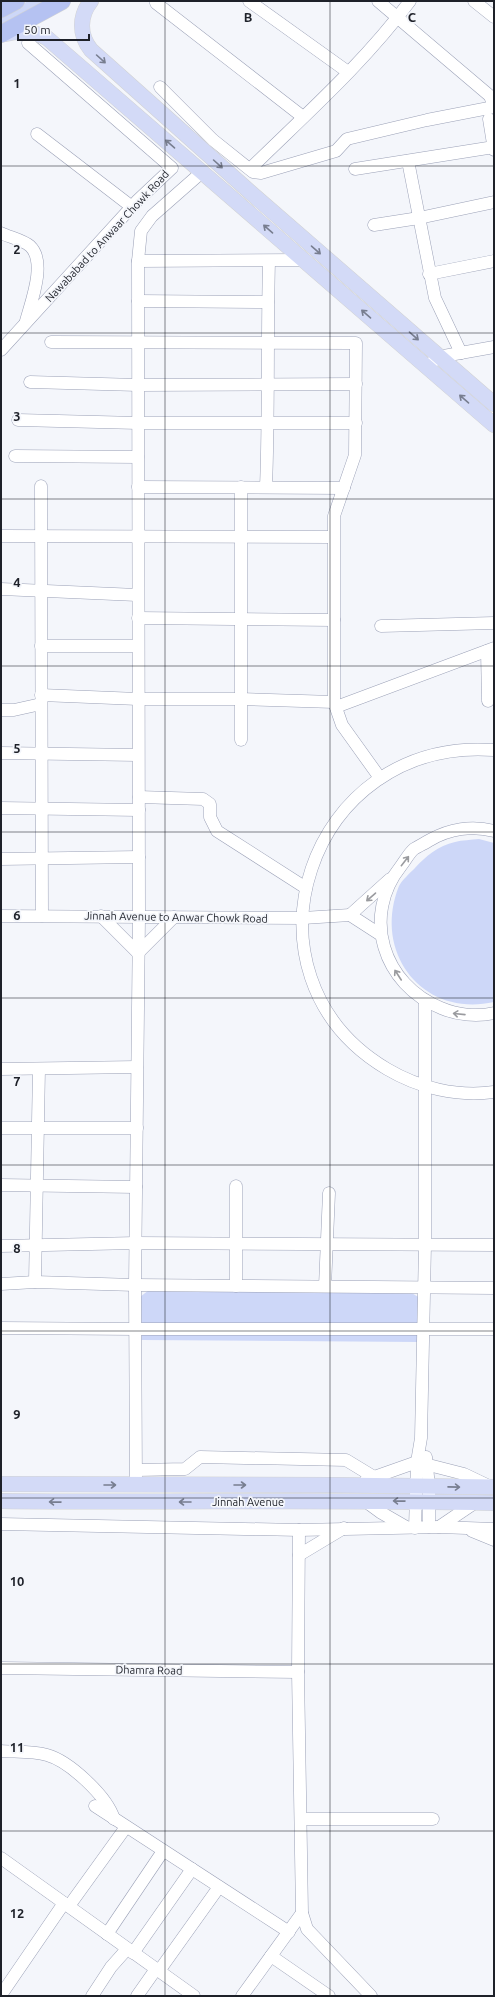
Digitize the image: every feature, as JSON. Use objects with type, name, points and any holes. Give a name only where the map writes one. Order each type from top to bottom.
[{"type":"highway","points":[[1,9],[16,1]]},
{"type":"highway","points":[[1,34],[62,1]]},
{"type":"main road","points":[[91,1],[84,12],[82,30],[84,42],[91,50],[250,192],[433,362],[494,425]]},
{"type":"main road","points":[[1,34],[22,30],[37,33],[47,38],[303,260],[433,362],[494,404]]},
{"type":"main road","points":[[240,206],[250,192]]},
{"type":"main road","name":"Jinnah Avenue","points":[[1,1484],[356,1485],[493,1488]]},
{"type":"main road","name":"Jinnah Avenue","points":[[1,1501],[139,1503],[365,1501],[494,1503]]},
{"type":"street","points":[[249,1],[348,72]]},
{"type":"street","points":[[378,1],[493,101]]},
{"type":"street","points":[[250,169],[348,72],[398,17],[410,1]]},
{"type":"street","points":[[474,1],[494,17]]},
{"type":"street","points":[[156,2],[303,117]]},
{"type":"street","name":"Nawababad to Anwaar Chowk Road","points":[[1,350],[132,207],[172,168],[28,43]]},
{"type":"street","points":[[160,87],[213,140],[253,172],[261,173],[336,151],[347,139],[427,120],[493,101]]},
{"type":"street","points":[[355,169],[494,148],[489,119]]},
{"type":"street","points":[[38,134],[132,207]]},
{"type":"street","points":[[408,161],[429,274],[435,298],[461,353]]},
{"type":"street","points":[[136,1485],[135,1285],[139,917],[137,595],[138,261],[141,231],[152,216],[202,172]]},
{"type":"street","points":[[374,225],[418,218],[494,202]]},
{"type":"street","points":[[1,233],[29,244],[39,270],[26,322]]},
{"type":"street","points":[[138,261],[303,260]]},
{"type":"street","points":[[266,487],[268,422],[266,384],[269,261]]},
{"type":"street","points":[[429,274],[494,261]]},
{"type":"street","points":[[138,301],[268,302]]},
{"type":"street","points":[[51,342],[356,343],[355,455],[334,516],[335,705],[342,725],[380,778]]},
{"type":"street","points":[[433,362],[461,353],[494,347]]},
{"type":"street","points":[[30,382],[138,385],[356,384]]},
{"type":"street","points":[[18,420],[138,423],[356,422]]},
{"type":"street","points":[[15,456],[138,457]]},
{"type":"street","points":[[41,486],[42,916]]},
{"type":"street","points":[[241,740],[242,487]]},
{"type":"street","points":[[138,488],[344,488]]},
{"type":"street","points":[[1,536],[333,537]]},
{"type":"street","points":[[1,589],[137,595]]},
{"type":"street","points":[[138,618],[334,620]]},
{"type":"street","points":[[381,626],[494,623]]},
{"type":"street","points":[[41,646],[138,646]]},
{"type":"street","points":[[1,710],[14,710],[41,700],[241,699],[335,705],[490,649],[488,701]]},
{"type":"street","points":[[494,750],[476,748],[451,750],[426,756],[402,765],[362,791],[345,808],[332,826],[317,852],[306,888],[302,918],[304,946],[310,973],[321,999],[335,1023],[353,1044],[374,1062],[398,1076],[424,1086],[452,1092],[482,1094],[494,1092]]},
{"type":"street","points":[[1,753],[138,755]]},
{"type":"street","points":[[138,797],[204,799],[210,804],[210,817],[217,831],[306,888]]},
{"type":"street","points":[[1,808],[138,810]]},
{"type":"street","points":[[381,935],[350,915],[391,878],[413,850],[445,832],[481,827],[494,831]]},
{"type":"street","points":[[1,859],[139,857]]},
{"type":"street","points":[[391,878],[382,906],[381,935],[389,961],[404,984],[425,1002],[453,1014],[484,1015],[494,1012]]},
{"type":"street","name":"Jinnah Avenue to Anwar Chowk Road","points":[[1,916],[302,918],[350,915]]},
{"type":"street","points":[[101,916],[138,953]]},
{"type":"street","points":[[138,953],[174,917]]},
{"type":"street","points":[[425,1002],[425,1245],[421,1438],[423,1502],[434,1527]]},
{"type":"street","points":[[1,1069],[137,1068]]},
{"type":"street","points":[[35,1282],[39,1069]]},
{"type":"street","points":[[1,1128],[137,1128]]},
{"type":"street","points":[[1,1185],[136,1187]]},
{"type":"street","points":[[236,1186],[236,1286]]},
{"type":"street","points":[[325,1286],[329,1192]]},
{"type":"street","points":[[1,1246],[136,1243],[494,1245]]},
{"type":"street","points":[[1,1284],[35,1282],[135,1285],[494,1288]]},
{"type":"street","points":[[1,1328],[494,1329]]},
{"type":"street","points":[[137,1470],[185,1469],[200,1457],[346,1460],[374,1477]]},
{"type":"street","points":[[356,1485],[374,1477],[422,1463],[464,1474],[493,1488]]},
{"type":"street","points":[[365,1501],[380,1512],[411,1528]]},
{"type":"street","points":[[411,1528],[423,1502]]},
{"type":"street","points":[[434,1527],[476,1502]]},
{"type":"street","points":[[1,1524],[299,1530],[434,1527],[494,1529]]},
{"type":"street","points":[[299,1555],[345,1528]]},
{"type":"street","points":[[467,1529],[494,1540]]},
{"type":"street","points":[[299,1530],[298,1672],[302,1913],[307,1929],[371,1996]]},
{"type":"street","name":"Dhamra Road","points":[[1,1668],[298,1672]]},
{"type":"street","points":[[1,1751],[45,1754],[55,1758],[102,1796],[111,1809],[114,1819]]},
{"type":"street","points":[[95,1806],[289,1932]]},
{"type":"street","points":[[301,1819],[433,1819]]},
{"type":"street","points":[[1,1995],[66,1905],[126,1827]]},
{"type":"street","points":[[107,1934],[163,1851]]},
{"type":"street","points":[[1,1858],[194,1996]]},
{"type":"street","points":[[92,1996],[111,1967],[130,1951],[192,1869]]},
{"type":"street","points":[[137,1996],[219,1887]]},
{"type":"street","points":[[242,1996],[302,1913]]},
{"type":"street","points":[[271,1956],[325,1995]]},
{"type":"shaded area","points":[[28,1],[53,1],[1,29],[1,15]]},
{"type":"shaded area","points":[[479,839],[494,843],[494,1002],[468,1004],[445,1000],[426,990],[410,975],[398,956],[392,935],[392,911],[400,884],[428,856],[449,844]]},
{"type":"shaded area","points":[[149,1290],[410,1292],[420,1298],[418,1342],[141,1340],[140,1297]]}]
